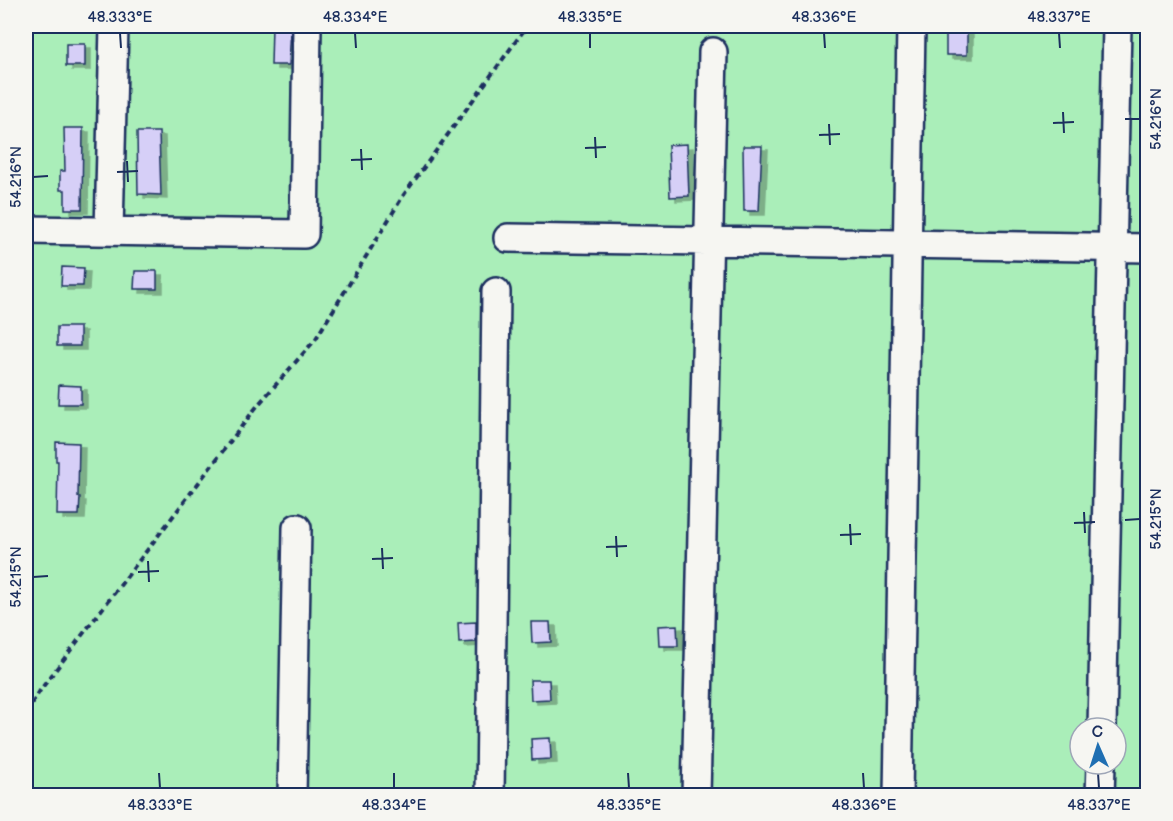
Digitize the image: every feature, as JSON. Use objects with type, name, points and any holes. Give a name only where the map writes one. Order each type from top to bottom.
[{"type":"lane","points":[[109,231],[114,26]]},
{"type":"lane","points":[[26,230],[304,234],[307,26]]},
{"type":"lane","points":[[898,795],[911,26]]},
{"type":"lane","points":[[1102,716],[1117,26]]},
{"type":"lane","points":[[696,795],[713,52]]},
{"type":"lane","points":[[508,238],[1148,248]]},
{"type":"lane","points":[[490,795],[496,292]]},
{"type":"lane","points":[[292,795],[297,528]]},
{"type":"lane","points":[[1100,795],[1101,776]]},
{"type":"path","points":[[26,713],[41,689],[258,405],[315,340],[403,196],[527,26]]},
{"type":"green space","points":[[26,26],[1147,26],[1147,795],[26,795]]},
{"type":"building","points":[[272,26],[291,26],[289,65],[271,65]]},
{"type":"building","points":[[946,27],[967,27],[967,55],[946,55]]},
{"type":"building","points":[[66,44],[85,44],[85,66],[66,66]]},
{"type":"building","points":[[64,128],[83,128],[82,209],[65,209],[65,190],[60,190],[60,171],[65,171]]},
{"type":"building","points":[[137,132],[159,132],[161,195],[138,194]]},
{"type":"building","points":[[687,144],[689,196],[670,197],[668,145]]},
{"type":"building","points":[[743,146],[762,146],[759,211],[744,211]]},
{"type":"building","points":[[62,267],[84,268],[83,286],[61,286]]},
{"type":"building","points":[[135,271],[157,271],[157,289],[134,289]]},
{"type":"building","points":[[57,327],[80,327],[80,346],[57,346]]},
{"type":"building","points":[[59,385],[81,386],[81,404],[58,404]]},
{"type":"building","points":[[56,442],[79,443],[79,515],[57,515]]},
{"type":"building","points":[[476,622],[476,642],[459,643],[458,623]]},
{"type":"building","points":[[531,622],[550,622],[551,642],[532,643]]},
{"type":"building","points":[[677,625],[678,646],[659,646],[658,626]]},
{"type":"building","points":[[530,680],[549,680],[550,699],[531,700]]},
{"type":"building","points":[[550,738],[551,759],[532,760],[531,739]]}]
